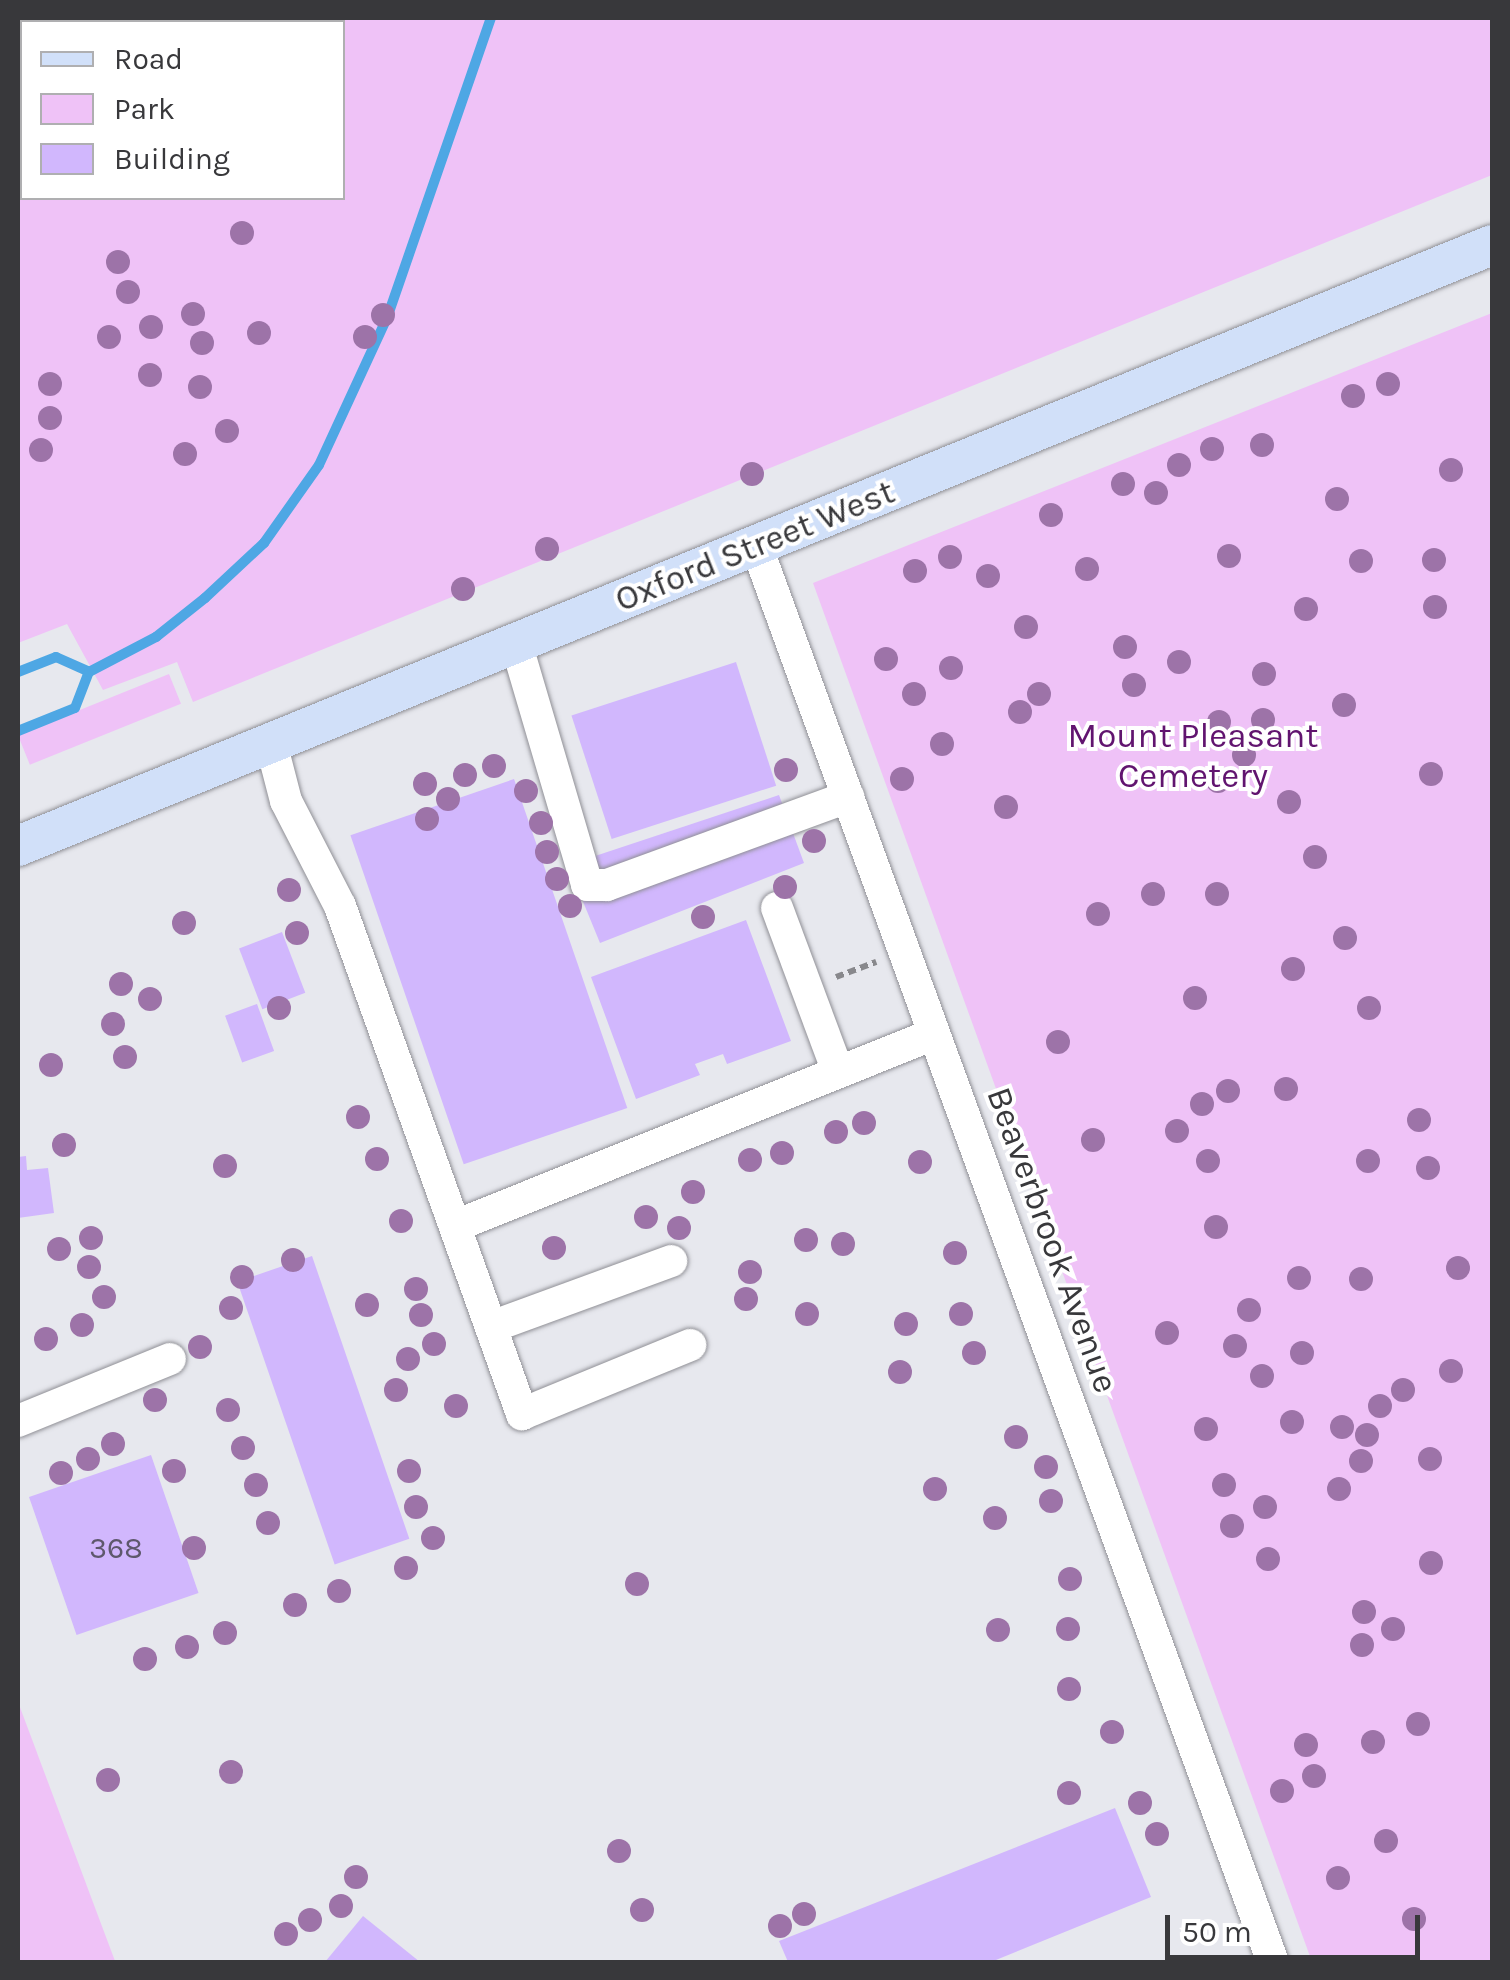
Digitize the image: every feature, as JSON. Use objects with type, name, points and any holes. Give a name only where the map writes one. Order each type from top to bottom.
[{"type":"main road","name":"Oxford Street West","points":[[18,846],[1492,245]]},
{"type":"street","name":"Beaverbrook Avenue","points":[[756,546],[1273,1962]]},
{"type":"street","points":[[516,643],[587,885],[607,885],[848,797]]},
{"type":"street","points":[[270,743],[286,801],[340,906],[522,1414],[690,1346]]},
{"type":"street","points":[[777,908],[838,1072]]},
{"type":"street","points":[[454,1226],[934,1034]]},
{"type":"street","points":[[491,1327],[670,1261]]},
{"type":"street","points":[[18,1421],[170,1360]]},
{"type":"path","points":[[807,988],[886,958]]},
{"type":"green space","points":[[18,18],[1492,18],[1492,175],[193,702],[177,662],[103,690],[67,624],[18,643]]},
{"type":"green space","name":"Mount Pleasant Cemetery","points":[[1492,313],[1492,1962],[1312,1962],[813,583]]},
{"type":"green space","points":[[169,674],[181,704],[30,765],[18,735]]},
{"type":"green space","points":[[18,1702],[115,1961],[18,1962]]},
{"type":"building","points":[[736,662],[776,786],[612,839],[571,715]]},
{"type":"building","points":[[514,779],[627,1108],[464,1164],[350,835]]},
{"type":"building","points":[[779,795],[804,863],[600,943],[568,865]]},
{"type":"building","points":[[746,920],[791,1041],[727,1064],[723,1054],[695,1064],[700,1075],[636,1099],[591,977]]},
{"type":"building","points":[[282,932],[305,993],[262,1009],[239,948]]},
{"type":"building","points":[[257,1004],[274,1051],[242,1063],[225,1016]]},
{"type":"building","points":[[26,1156],[27,1170],[48,1168],[54,1213],[18,1218],[18,1157]]},
{"type":"building","points":[[312,1256],[409,1539],[335,1564],[237,1282]]},
{"type":"building","points":[[151,1455],[199,1593],[77,1635],[29,1497]]},
{"type":"building","points":[[1115,1808],[1151,1897],[991,1962],[788,1962],[779,1941]]},
{"type":"building","points":[[363,1916],[420,1962],[325,1962]]},
{"type":"waterway","points":[[18,731],[75,708],[89,672],[156,637],[205,598],[264,543],[319,465],[387,318],[491,18]]},
{"type":"waterway","points":[[18,672],[56,657],[89,672]]}]
